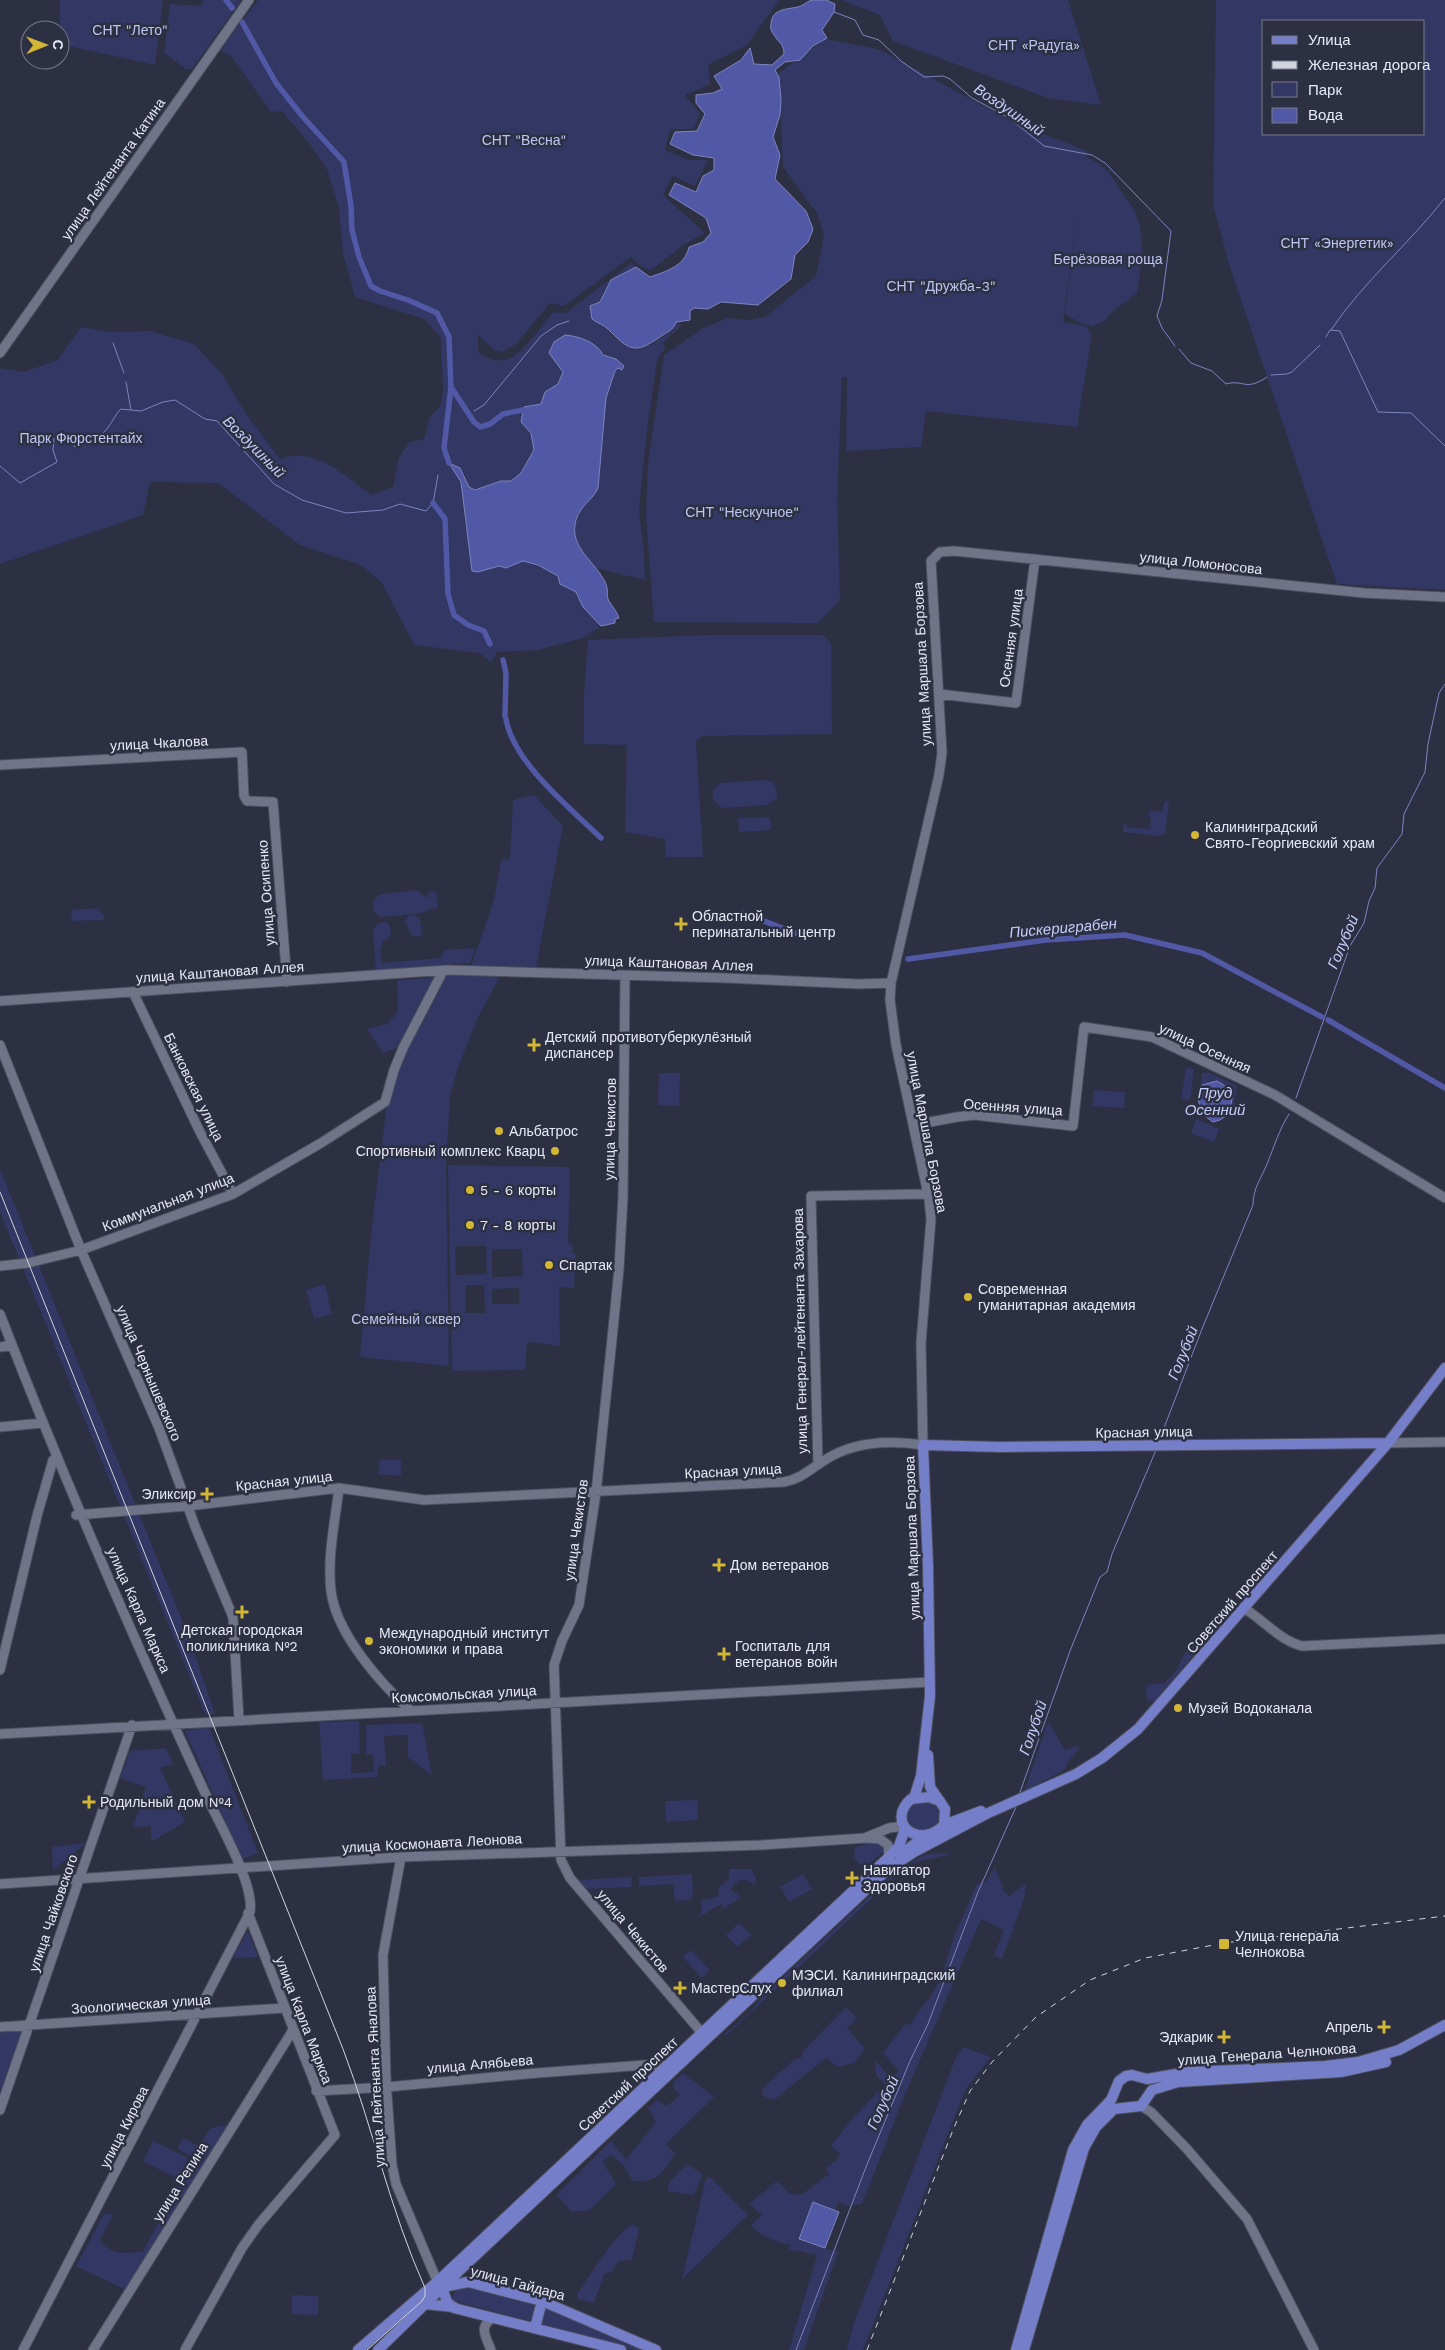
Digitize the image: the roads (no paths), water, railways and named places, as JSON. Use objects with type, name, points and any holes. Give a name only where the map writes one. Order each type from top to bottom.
[{"type":"main road","name":"Советский проспект","points":[[944,1825],[966,1815],[1019,1799],[1076,1774],[1102,1758],[1138,1729],[1245,1609],[1388,1443],[1445,1368]]},
{"type":"main road","points":[[1368,1442],[1374,1450],[1376,1457]]},
{"type":"main road","name":"Красная улица","points":[[923,1446],[1388,1443]]},
{"type":"main road","name":"улица Маршала Борзова","points":[[905,1827],[903,1810],[906,1803],[914,1798],[921,1776],[926,1741],[930,1682],[923,1446]]},
{"type":"main road","name":"улица Маршала Борзова","points":[[926,1741],[930,1787],[945,1809],[944,1825]]},
{"type":"main road","points":[[914,1798],[929,1797],[940,1802]]},
{"type":"main road","name":"Советский проспект","points":[[358,2350],[467,2263],[714,2034],[888,1869],[914,1852],[1000,1806]]},
{"type":"main road","points":[[905,1827],[911,1834],[925,1836],[939,1830],[944,1825]]},
{"type":"main road","name":"Советский проспект","points":[[378,2350],[425,2304],[440,2284],[667,2066],[889,1857],[899,1846],[905,1827]]},
{"type":"main road","name":"Советский проспект","points":[[888,1869],[894,1860],[925,1836]]},
{"type":"main road","name":"улица Генерала Челнокова","points":[[1024,2350],[1078,2141],[1093,2117],[1111,2100],[1119,2081],[1126,2076],[1132,2075],[1143,2079],[1188,2072],[1325,2066],[1358,2062],[1399,2050],[1445,2025]]},
{"type":"main road","name":"улица Генерала Челнокова","points":[[1016,2350],[1059,2214],[1077,2164],[1092,2133],[1114,2109],[1130,2107],[1145,2101],[1158,2087],[1178,2082],[1354,2070],[1391,2060],[1445,2033]]},
{"type":"main road","points":[[1143,2079],[1147,2085],[1145,2101]]},
{"type":"main road","points":[[1116,2089],[1121,2104],[1130,2107]]},
{"type":"main road","points":[[467,2263],[467,2275],[473,2283]]},
{"type":"main road","name":"улица Гайдара","points":[[440,2284],[473,2283],[542,2301],[656,2350]]},
{"type":"main road","points":[[440,2284],[447,2302],[454,2308]]},
{"type":"main road","points":[[535,2328],[542,2301]]},
{"type":"main road","points":[[425,2304],[454,2308],[621,2350]]},
{"type":"street","name":"улица Лейтенанта Катина","points":[[0,353],[249,0]]},
{"type":"street","name":"улица Ломоносова","points":[[954,550],[1364,593],[1445,598]]},
{"type":"street","name":"улица Маршала Борзова","points":[[923,1446],[922,1343],[931,1232],[928,1194],[892,1022],[892,983],[939,775],[942,744],[930,566],[934,557],[940,552],[954,550]]},
{"type":"street","name":"Осенняя улица","points":[[940,694],[1016,703],[1035,559]]},
{"type":"street","name":"улица Чкалова","points":[[0,765],[242,752],[244,796],[246,801],[273,802]]},
{"type":"street","name":"улица Осипенко","points":[[273,802],[286,982]]},
{"type":"street","name":"улица Каштановая Аллея","points":[[0,1002],[444,971],[892,983]]},
{"type":"street","name":"Коммунальная улица","points":[[0,1266],[28,1263],[81,1250],[233,1194],[321,1143],[385,1102],[394,1070],[403,1048],[444,971]]},
{"type":"street","name":"улица Чекистов","points":[[625,976],[623,1196],[620,1270],[596,1493],[579,1605],[562,1641],[554,1665],[561,1851],[564,1868],[570,1878],[702,2033]]},
{"type":"street","name":"Банковская улица","points":[[133,992],[200,1132],[233,1194]]},
{"type":"street","name":"Осенняя улица","points":[[914,1125],[974,1115],[1073,1126],[1084,1027]]},
{"type":"street","name":"улица Осенняя","points":[[1084,1027],[1152,1037],[1275,1096],[1445,1198]]},
{"type":"street","name":"улица Чернышевского","points":[[0,1045],[81,1250],[159,1428],[233,1617],[238,1720]]},
{"type":"street","name":"улица Генерал-лейтенанта Захарова","points":[[818,1466],[811,1196],[928,1194]]},
{"type":"street","name":"улица Карла Маркса","points":[[0,1314],[6,1346]]},
{"type":"street","name":"улица Карла Маркса","points":[[0,1328],[78,1514],[171,1724],[238,1869],[248,1896],[247,1916],[335,2135],[259,2224],[242,2248],[185,2350]]},
{"type":"street","points":[[0,1427],[41,1423]]},
{"type":"street","name":"Красная улица","points":[[1388,1443],[1445,1442]]},
{"type":"street","name":"Красная улица","points":[[78,1514],[188,1506],[339,1488],[424,1500],[596,1493],[784,1482],[797,1480],[852,1446],[865,1443],[923,1446]]},
{"type":"street","points":[[0,1670],[35,1522],[55,1459]]},
{"type":"street","points":[[339,1488],[330,1560],[331,1593],[337,1614],[365,1659],[393,1695],[410,1710]]},
{"type":"street","points":[[1245,1609],[1277,1635],[1292,1644],[1302,1646],[1445,1639]]},
{"type":"street","name":"Комсомольская улица","points":[[0,1734],[132,1725],[930,1682]]},
{"type":"street","points":[[385,1711],[391,1705],[393,1695]]},
{"type":"street","name":"улица Чайковского","points":[[0,2110],[132,1725]]},
{"type":"street","name":"улица Космонавта Леонова","points":[[865,1838],[889,1828],[905,1827]]},
{"type":"street","name":"улица Космонавта Леонова","points":[[0,1884],[401,1857],[761,1845],[865,1838],[880,1839],[888,1845],[889,1857]]},
{"type":"street","name":"улица Лейтенанта Яналова","points":[[401,1857],[383,1955],[387,2087],[392,2165],[396,2184],[440,2284]]},
{"type":"street","name":"улица Кирова","points":[[23,2350],[247,1916]]},
{"type":"street","name":"Зоологическая улица","points":[[0,2027],[284,2008]]},
{"type":"street","name":"улица Репина","points":[[93,2350],[293,2030]]},
{"type":"street","points":[[645,2065],[655,2078]]},
{"type":"street","name":"улица Алябьева","points":[[316,2091],[387,2087],[503,2075],[645,2065],[667,2066]]},
{"type":"street","points":[[1145,2101],[1151,2112],[1187,2149],[1247,2219],[1314,2350]]},
{"type":"street","points":[[491,2350],[483,2330],[485,2323],[493,2318]]},
{"type":"water","points":[[811,0],[826,0],[835,4],[834,12],[822,30],[827,38],[813,46],[800,60],[785,62],[775,70],[779,77],[781,100],[780,115],[773,137],[780,155],[775,179],[806,211],[813,229],[808,242],[795,255],[791,279],[758,305],[721,302],[708,309],[694,308],[690,311],[690,320],[676,322],[672,329],[651,343],[638,348],[627,346],[592,319],[590,306],[600,302],[611,280],[636,267],[650,277],[669,270],[684,259],[689,247],[703,242],[711,233],[706,218],[669,195],[675,183],[696,192],[703,176],[714,170],[714,158],[693,155],[670,144],[675,132],[697,131],[705,114],[696,103],[696,95],[713,93],[722,89],[714,76],[741,60],[750,48],[754,64],[772,65],[784,54],[782,46],[771,29],[774,15],[782,10],[801,6]]},
{"type":"water","points":[[565,335],[592,343],[603,355],[616,359],[624,366],[622,370],[618,368],[615,371],[606,398],[598,488],[578,515],[575,530],[579,546],[606,584],[608,600],[619,618],[615,619],[615,623],[601,626],[583,607],[576,592],[560,584],[558,576],[538,565],[523,561],[506,568],[499,566],[478,572],[472,571],[461,482],[449,463],[460,468],[469,487],[475,490],[501,481],[511,481],[521,473],[534,450],[531,433],[521,422],[524,407],[541,404],[545,392],[558,384],[563,372],[549,353],[554,342]]},
{"type":"water","name":"Пруд Осенний","points":[[1217,1081],[1230,1089],[1232,1099],[1229,1114],[1213,1122],[1202,1114],[1198,1099],[1202,1085]]},
{"type":"water","points":[[813,2202],[839,2212],[825,2248],[799,2239]]},
{"type":"waterway","points":[[226,0],[232,8]]},
{"type":"waterway","name":"Воздушный","points":[[834,12],[855,20],[863,35],[879,40],[901,61],[924,77],[943,76],[950,79],[972,98],[1009,118],[1044,146],[1092,155],[1105,163],[1171,231],[1162,300],[1157,316],[1162,328],[1175,346]]},
{"type":"waterway","points":[[242,22],[276,83],[303,117],[344,162],[351,206],[352,230],[359,257],[371,286],[437,313],[449,337],[451,387],[444,448],[449,463]]},
{"type":"waterway","points":[[1331,330],[1357,296],[1445,198]]},
{"type":"waterway","name":"Воздушный","points":[[474,411],[484,405],[541,336],[557,325],[569,321]]},
{"type":"waterway","name":"Воздушный","points":[[1326,337],[1330,330],[1340,331],[1378,412],[1411,413],[1445,446]]},
{"type":"waterway","points":[[113,343],[124,373]]},
{"type":"waterway","name":"Воздушный","points":[[1271,375],[1292,372],[1320,345]]},
{"type":"waterway","name":"Воздушный","points":[[1179,349],[1191,363],[1212,371],[1226,384],[1254,384],[1267,377]]},
{"type":"waterway","points":[[126,382],[131,410]]},
{"type":"waterway","points":[[451,387],[474,422],[480,427],[490,424],[503,414],[523,410]]},
{"type":"waterway","name":"Воздушный","points":[[0,466],[20,483],[57,462],[53,450],[54,438],[68,437],[75,447],[102,434],[121,409],[141,411],[163,402],[175,400],[205,419],[217,421],[274,484],[302,500],[346,513],[383,510],[400,504],[426,511],[433,503],[438,475]]},
{"type":"waterway","name":"Пискериграбен","points":[[433,503],[445,519],[448,594],[454,615],[468,625],[484,631],[490,644]]},
{"type":"waterway","name":"Пискериграбен","points":[[503,660],[506,673],[505,716]]},
{"type":"waterway","name":"Голубой","points":[[1296,1098],[1350,946],[1364,923],[1369,901],[1375,888],[1377,868],[1402,834],[1404,814],[1425,772],[1428,744],[1439,693],[1445,684]]},
{"type":"waterway","name":"Пискериграбен","points":[[506,719],[519,752],[531,768],[559,799],[601,838]]},
{"type":"waterway","name":"Пискериграбен","points":[[743,913],[798,934]]},
{"type":"waterway","name":"Пискериграбен","points":[[908,959],[1046,940],[1125,935],[1202,953],[1322,1017]]},
{"type":"waterway","name":"Пискериграбен","points":[[1328,1020],[1445,1088]]},
{"type":"waterway","name":"Голубой","points":[[1159,1441],[1253,1205],[1256,1189],[1279,1132],[1289,1114]]},
{"type":"waterway","name":"Голубой","points":[[1019,1795],[1070,1651],[1100,1577],[1107,1572],[1112,1554],[1156,1450]]},
{"type":"waterway","name":"Голубой","points":[[796,2350],[866,2167],[910,2061],[928,2024],[978,1892],[1016,1807]]},
{"type":"tram line","points":[[0,1192],[343,2049],[402,2229],[425,2288],[425,2296],[422,2301],[367,2350]]},
{"type":"railway","points":[[867,2350],[970,2091],[992,2062],[1036,2017],[1090,1980],[1145,1958],[1224,1943],[1445,1916]]},
{"type":"place","name":"Калининградский Свято-Георгиевский храм","points":[[1195,835]]},
{"type":"place","name":"Областной перинатальный центр","points":[[681,924]]},
{"type":"place","name":"Детский противотуберкулёзный диспансер","points":[[534,1045]]},
{"type":"place","name":"Альбатрос","points":[[499,1131]]},
{"type":"place","name":"Спортивный комплекс Кварц","points":[[555,1151]]},
{"type":"place","name":"5 - 6 корты","points":[[470,1190]]},
{"type":"place","name":"7 - 8 корты","points":[[470,1225]]},
{"type":"place","name":"Спартак","points":[[549,1265]]},
{"type":"place","name":"Современная гуманитарная академия","points":[[968,1297]]},
{"type":"place","name":"Эликсир","points":[[207,1494]]},
{"type":"place","name":"Дом ветеранов","points":[[719,1565]]},
{"type":"place","name":"Детская городская поликлиника №2","points":[[242,1612]]},
{"type":"place","name":"Международный институт экономики и права","points":[[369,1641]]},
{"type":"place","name":"Госпиталь для ветеранов войн","points":[[724,1654]]},
{"type":"place","name":"Музей Водоканала","points":[[1178,1708]]},
{"type":"place","name":"Родильный дом №4","points":[[89,1802]]},
{"type":"place","name":"Навигатор Здоровья","points":[[852,1878]]},
{"type":"place","name":"Улица генерала Челнокова","points":[[1224,1944]]},
{"type":"place","name":"МЭСИ. Калининградский филиал","points":[[782,1983]]},
{"type":"place","name":"МастерСлух","points":[[680,1988]]},
{"type":"place","name":"Апрель","points":[[1384,2027]]},
{"type":"place","name":"Эдкарик","points":[[1224,2037]]},
{"type":"park label","name":"СНТ \"Лето\"","points":[[130,30]]},
{"type":"park label","name":"СНТ «Радуга»","points":[[1034,45]]},
{"type":"park label","name":"СНТ \"Весна\"","points":[[524,140]]},
{"type":"park label","name":"СНТ «Энергетик»","points":[[1337,243]]},
{"type":"park label","name":"Берёзовая роща","points":[[1108,259]]},
{"type":"park label","name":"СНТ \"Дружба-3\"","points":[[941,286]]},
{"type":"park label","name":"Парк Фюрстентайх","points":[[81,438]]},
{"type":"park label","name":"СНТ \"Нескучное\"","points":[[742,512]]},
{"type":"park label","name":"Семейный сквер","points":[[406,1319]]}]
